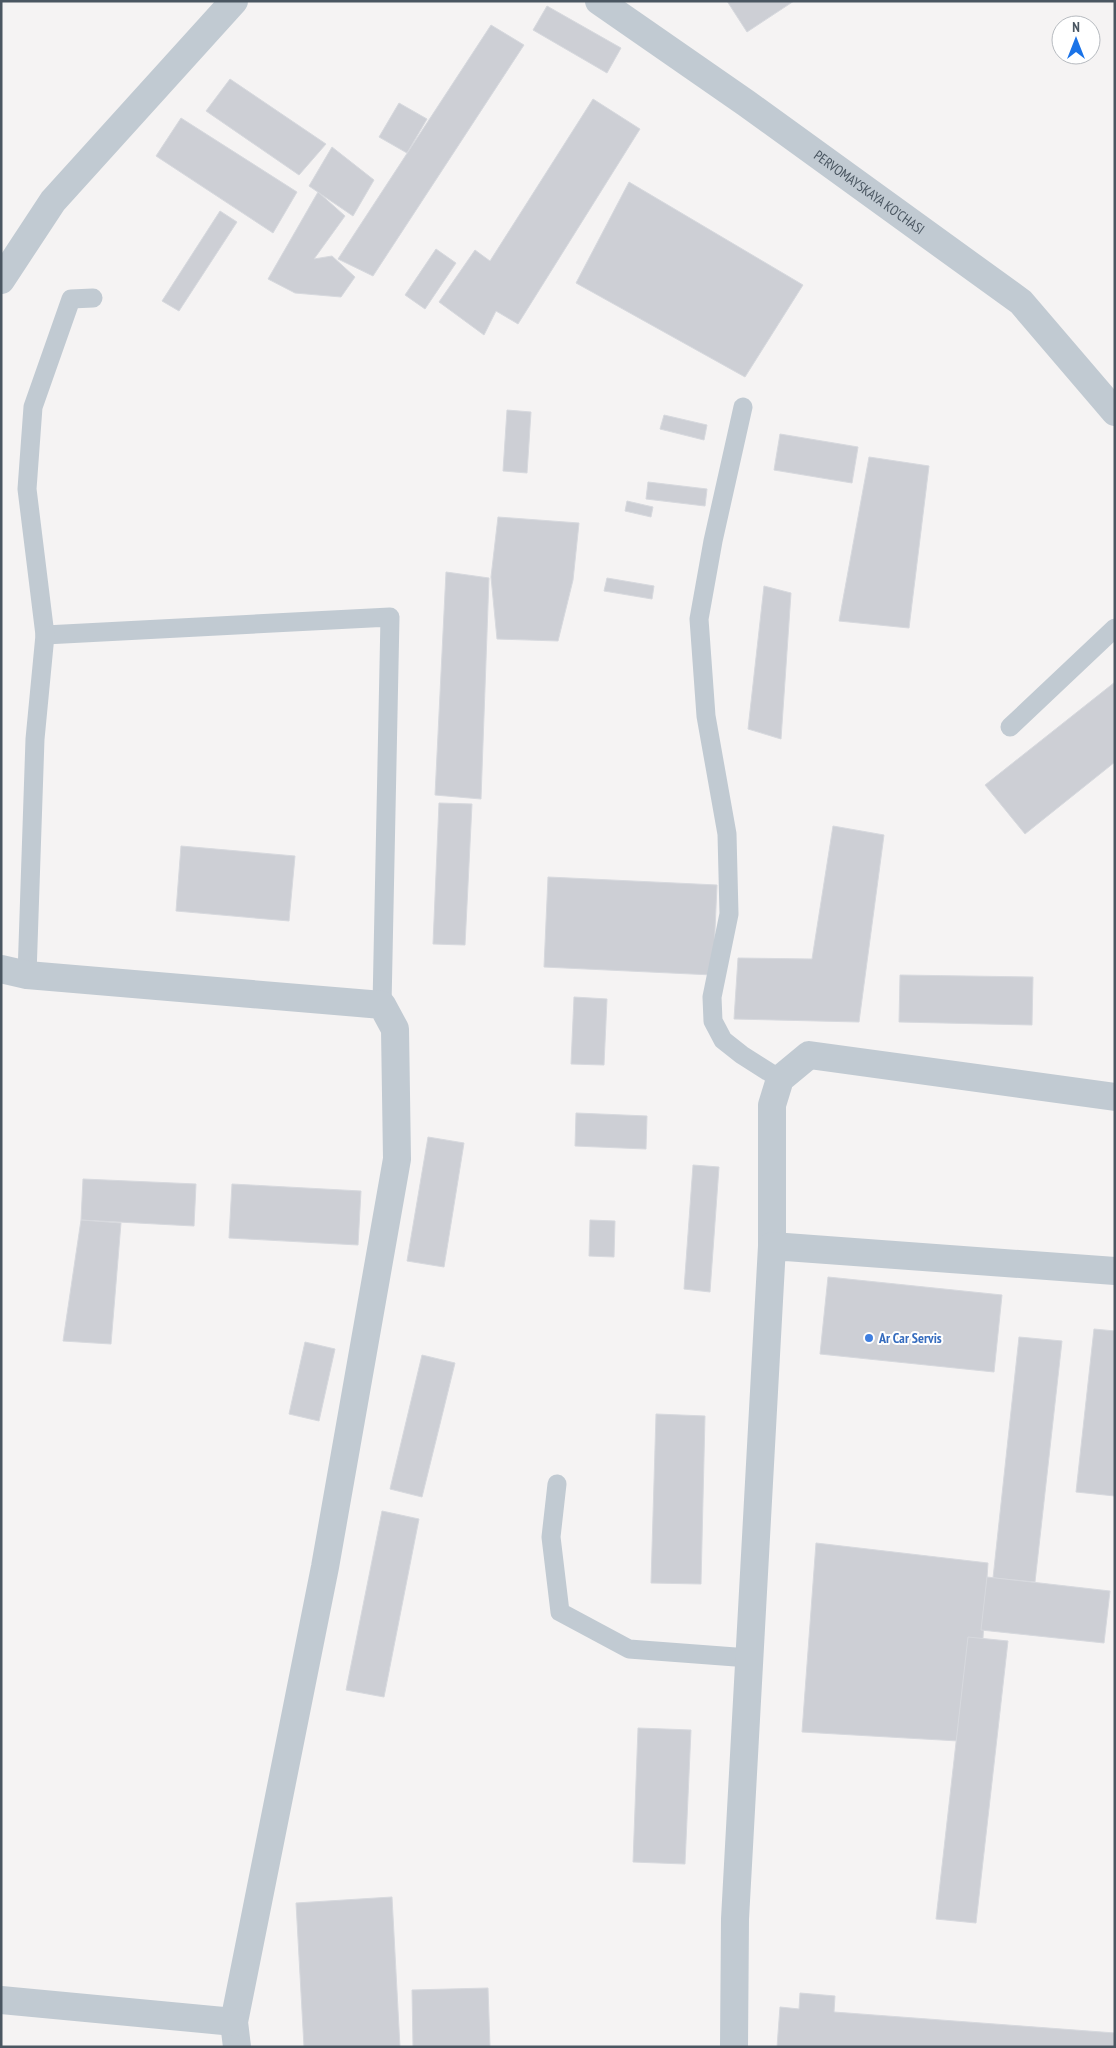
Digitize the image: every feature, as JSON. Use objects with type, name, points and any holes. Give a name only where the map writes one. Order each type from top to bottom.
[{"type":"street","points":[[1,280],[53,201],[234,1]]},
{"type":"street","name":"PERVOMAYSKAYA KO'CHASI","points":[[599,1],[746,102],[1021,302],[1115,412]]},
{"type":"street","points":[[1,969],[28,974],[382,1005],[395,1030],[397,1160],[325,1567],[235,2035],[1,2000]]},
{"type":"street","points":[[734,2047],[735,1919],[772,1246],[772,1105],[780,1079],[810,1055],[1115,1097]]},
{"type":"street","points":[[772,1246],[1115,1272]]},
{"type":"lane","points":[[28,974],[35,739],[45,635],[28,489],[33,408],[71,299],[93,298]]},
{"type":"lane","points":[[743,408],[699,619],[706,716],[727,834],[729,914],[712,997],[713,1020],[723,1040],[742,1055],[780,1079]]},
{"type":"lane","points":[[45,635],[390,617],[382,1005]]},
{"type":"lane","points":[[1010,727],[1115,628]]},
{"type":"lane","points":[[557,1484],[551,1537],[560,1612],[628,1649],[749,1658]]},
{"type":"building","points":[[727,1],[794,1],[747,32]]},
{"type":"building","points":[[547,6],[621,48],[607,73],[533,30]]},
{"type":"building","points":[[491,25],[524,45],[373,276],[338,259]]},
{"type":"building","points":[[230,79],[326,144],[299,175],[206,111]]},
{"type":"building","points":[[593,99],[640,129],[518,324],[496,311],[484,335],[439,302],[475,250],[490,261]]},
{"type":"building","points":[[399,103],[427,119],[407,153],[379,137]]},
{"type":"building","points":[[181,118],[297,192],[273,233],[156,156]]},
{"type":"building","points":[[332,147],[374,180],[353,216],[309,186]]},
{"type":"building","points":[[629,182],[803,285],[745,377],[576,283]]},
{"type":"building","points":[[318,192],[345,216],[314,259],[332,256],[355,277],[341,297],[295,293],[268,279]]},
{"type":"building","points":[[220,211],[237,222],[179,311],[162,301]]},
{"type":"building","points":[[436,249],[456,263],[425,309],[405,295]]},
{"type":"building","points":[[507,410],[531,412],[527,473],[503,471]]},
{"type":"building","points":[[664,415],[707,425],[704,440],[660,429]]},
{"type":"building","points":[[780,434],[858,447],[852,483],[774,470]]},
{"type":"building","points":[[869,457],[929,466],[909,628],[839,621]]},
{"type":"building","points":[[648,482],[707,489],[705,506],[646,499]]},
{"type":"building","points":[[627,501],[653,507],[651,517],[625,511]]},
{"type":"building","points":[[498,517],[579,523],[573,580],[558,641],[497,639],[491,577]]},
{"type":"building","points":[[446,572],[489,578],[481,799],[435,795]]},
{"type":"building","points":[[607,578],[654,586],[652,599],[604,591]]},
{"type":"building","points":[[764,586],[791,593],[781,739],[748,729]]},
{"type":"building","points":[[1115,682],[1115,762],[1025,834],[985,785]]},
{"type":"building","points":[[439,803],[472,804],[465,945],[433,944]]},
{"type":"building","points":[[833,826],[884,835],[859,1022],[734,1019],[738,958],[812,959]]},
{"type":"building","points":[[181,846],[295,856],[289,921],[176,911]]},
{"type":"building","points":[[548,877],[717,885],[713,975],[544,967]]},
{"type":"building","points":[[900,975],[1033,977],[1032,1025],[899,1022]]},
{"type":"building","points":[[574,997],[607,999],[604,1065],[571,1064]]},
{"type":"building","points":[[576,1113],[647,1116],[646,1149],[575,1146]]},
{"type":"building","points":[[428,1137],[464,1143],[444,1267],[407,1261]]},
{"type":"building","points":[[693,1165],[719,1167],[710,1292],[684,1289]]},
{"type":"building","points":[[83,1179],[196,1184],[194,1226],[81,1220]]},
{"type":"building","points":[[232,1184],[361,1191],[358,1245],[229,1238]]},
{"type":"building","points":[[81,1220],[121,1223],[111,1344],[63,1341]]},
{"type":"building","points":[[590,1220],[615,1221],[614,1257],[589,1256]]},
{"type":"building","points":[[828,1277],[1002,1295],[994,1372],[820,1354]]},
{"type":"building","points":[[1094,1329],[1115,1331],[1115,1496],[1076,1492]]},
{"type":"building","points":[[1019,1337],[1062,1341],[1035,1582],[993,1578]]},
{"type":"building","points":[[305,1342],[335,1349],[319,1421],[289,1414]]},
{"type":"building","points":[[422,1355],[455,1363],[422,1497],[390,1489]]},
{"type":"building","points":[[656,1414],[705,1416],[701,1584],[651,1583]]},
{"type":"building","points":[[382,1511],[419,1519],[384,1697],[346,1690]]},
{"type":"building","points":[[816,1543],[988,1563],[976,1742],[802,1732]]},
{"type":"building","points":[[987,1577],[1110,1591],[1104,1643],[981,1630]]},
{"type":"building","points":[[968,1637],[1008,1641],[976,1923],[936,1919]]},
{"type":"building","points":[[638,1728],[691,1730],[685,1864],[633,1862]]},
{"type":"building","points":[[392,1897],[400,2047],[304,2047],[296,1903]]},
{"type":"building","points":[[488,1988],[490,2047],[413,2047],[412,1990]]},
{"type":"building","points":[[800,1993],[835,1996],[834,2012],[1115,2033],[1115,2047],[777,2047],[780,2007],[799,2009]]},
{"type":"place","name":"Ar Car Servis","points":[[869,1338]]}]
